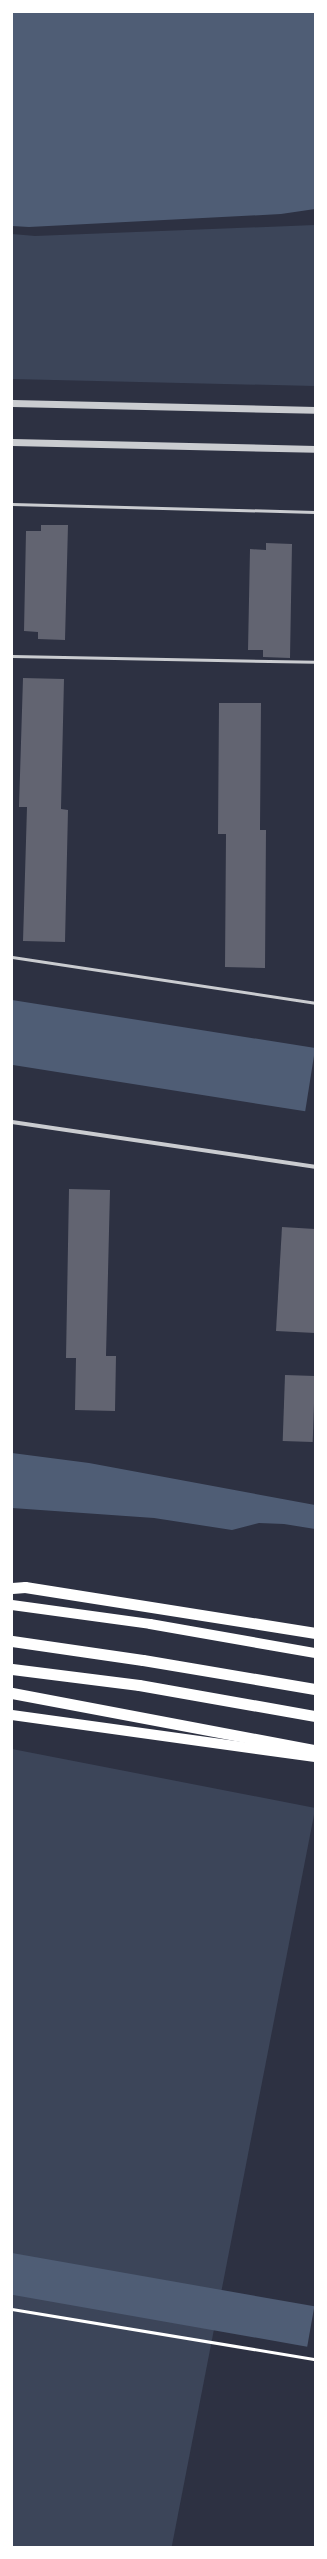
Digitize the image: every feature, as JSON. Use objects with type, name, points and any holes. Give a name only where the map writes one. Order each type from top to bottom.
[{"type":"highway","points":[[12,1588],[50,1591],[315,1633]]},
{"type":"highway","points":[[12,1641],[143,1660],[315,1689]]},
{"type":"highway","points":[[12,1670],[139,1685],[315,1716]]},
{"type":"highway","points":[[12,1693],[315,1750]]},
{"type":"main road","points":[[12,1605],[150,1624],[315,1653]]},
{"type":"main road","points":[[12,1715],[315,1757]]},
{"type":"street","points":[[12,403],[315,410]]},
{"type":"street","points":[[12,442],[315,449]]},
{"type":"street","points":[[12,1122],[315,1167]]},
{"type":"lane","points":[[12,504],[315,512]]},
{"type":"lane","points":[[12,656],[315,662]]},
{"type":"lane","points":[[12,957],[315,1003]]},
{"type":"path","points":[[12,2309],[315,2359]]},
{"type":"shaded area","points":[[12,12],[315,12],[315,209],[281,214],[29,227],[12,226]]},
{"type":"shaded area","points":[[315,225],[315,386],[12,379],[12,234],[35,236]]},
{"type":"shaded area","points":[[12,1000],[315,1048],[305,1111],[12,1065]]},
{"type":"shaded area","points":[[12,1453],[89,1463],[315,1505],[315,1529],[284,1524],[259,1523],[232,1530],[154,1518],[12,1508]]},
{"type":"shaded area","points":[[12,1749],[315,1808],[172,2547],[12,2547]]},
{"type":"shaded area","points":[[12,2253],[314,2306],[307,2347],[12,2295]]},
{"type":"building","points":[[41,525],[68,525],[65,640],[38,639],[38,632],[24,631],[26,531],[41,531]]},
{"type":"building","points":[[266,543],[292,544],[290,658],[263,657],[263,650],[248,650],[250,549],[266,550]]},
{"type":"building","points":[[23,678],[64,679],[61,809],[68,810],[65,942],[23,941],[27,807],[19,807]]},
{"type":"building","points":[[219,703],[261,703],[260,830],[266,830],[265,968],[225,967],[226,834],[218,834]]},
{"type":"building","points":[[69,1189],[110,1190],[106,1356],[116,1356],[115,1411],[75,1410],[76,1358],[66,1358]]},
{"type":"building","points":[[282,1227],[315,1229],[315,1333],[276,1331]]},
{"type":"building","points":[[285,1375],[315,1376],[313,1442],[283,1441]]}]
